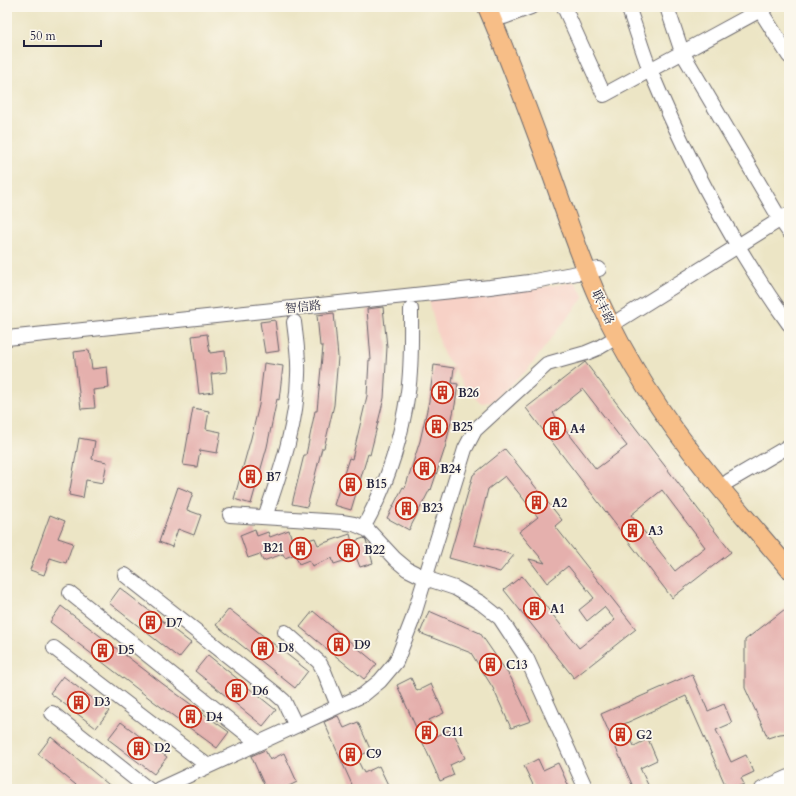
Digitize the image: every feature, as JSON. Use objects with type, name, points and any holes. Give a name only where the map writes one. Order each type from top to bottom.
[{"type":"main road","name":"联丰路","points":[[487,7],[540,143],[571,231],[664,395],[693,436],[789,553]]},
{"type":"main road","name":"联丰路","points":[[502,12],[592,267],[599,300],[618,337],[642,380],[671,425],[691,452],[789,569]]},
{"type":"street","points":[[502,12],[531,7]]},
{"type":"street","points":[[564,7],[604,95],[761,8],[789,56]]},
{"type":"street","points":[[628,7],[650,70],[686,150],[737,246],[789,324]]},
{"type":"street","points":[[667,7],[682,52],[784,216],[789,232]]},
{"type":"street","points":[[621,319],[784,216]]},
{"type":"street","name":"智信路","points":[[7,333],[489,282],[592,267]]},
{"type":"street","name":"智信路","points":[[7,338],[490,287],[529,282],[592,267]]},
{"type":"street","points":[[362,528],[374,508],[389,472],[401,430],[408,390],[411,347],[410,309]]},
{"type":"street","points":[[265,517],[286,456],[295,415],[298,374],[294,322]]},
{"type":"street","points":[[159,789],[363,695],[380,682],[396,662],[412,621],[465,448],[475,430],[547,364],[586,353],[618,337]]},
{"type":"street","points":[[729,481],[789,446]]},
{"type":"street","points":[[230,515],[354,524],[368,530],[395,559],[407,569],[425,578],[455,588],[481,603],[500,618],[527,659],[586,789]]},
{"type":"street","points":[[125,575],[276,693],[284,701],[296,726]]},
{"type":"street","points":[[70,593],[258,743]]},
{"type":"street","points":[[285,632],[319,662],[338,706]]},
{"type":"street","points":[[54,648],[208,766]]},
{"type":"street","points":[[52,713],[148,789]]},
{"type":"street","points":[[762,789],[789,777]]},
{"type":"shaded area","points":[[575,282],[584,297],[528,369],[492,402],[480,403],[465,388],[454,368],[443,353],[429,299]]},
{"type":"building","points":[[383,307],[387,347],[384,398],[370,455],[368,454],[351,510],[334,505],[349,458],[352,459],[367,396],[369,360],[371,360],[367,309]]},
{"type":"building","points":[[334,313],[338,357],[334,405],[324,448],[322,448],[307,507],[292,504],[304,455],[306,455],[315,411],[317,411],[323,346],[320,346],[317,315]]},
{"type":"building","points":[[275,320],[279,351],[265,353],[260,322]]},
{"type":"building","points":[[207,334],[210,353],[225,351],[227,372],[211,374],[213,392],[199,394],[192,336]]},
{"type":"building","points":[[89,350],[92,369],[107,367],[109,388],[93,390],[95,408],[81,409],[74,352]]},
{"type":"building","points":[[585,362],[731,552],[672,598],[526,408]],"holes":[[[583,389],[627,446],[596,469],[553,413]],[[662,490],[705,547],[675,571],[631,515]]]},
{"type":"building","points":[[264,363],[283,366],[279,400],[277,399],[267,447],[251,504],[234,499],[259,405]]},
{"type":"building","points":[[434,365],[454,368],[452,383],[458,384],[455,405],[445,448],[431,490],[430,489],[409,530],[387,518],[403,487],[405,488],[420,441],[429,401]]},
{"type":"building","points":[[193,408],[209,411],[206,429],[221,432],[217,453],[200,450],[197,467],[183,465]]},
{"type":"building","points":[[79,438],[95,441],[92,459],[107,462],[103,483],[86,480],[83,498],[69,495]]},
{"type":"building","points":[[505,449],[562,520],[555,526],[636,629],[574,678],[504,590],[522,576],[579,648],[615,620],[604,607],[587,621],[579,610],[594,598],[568,566],[547,583],[529,559],[545,563],[519,532],[538,517],[505,476],[488,489],[474,545],[514,555],[500,572],[449,558],[473,475]]},
{"type":"building","points":[[178,487],[193,493],[187,510],[201,515],[194,535],[178,529],[172,547],[159,542]]},
{"type":"building","points":[[50,515],[65,521],[58,538],[73,543],[66,563],[50,558],[44,575],[30,570]]},
{"type":"building","points":[[255,529],[257,536],[268,532],[270,537],[289,530],[292,540],[303,536],[305,541],[315,538],[318,545],[350,534],[352,542],[364,538],[366,540],[373,563],[360,567],[356,557],[334,564],[332,558],[312,566],[309,560],[299,564],[295,554],[285,558],[283,554],[263,561],[260,554],[248,558],[240,535]]},
{"type":"building","name":"D7","points":[[120,588],[191,643],[179,658],[109,603]]},
{"type":"building","points":[[61,606],[229,732],[217,748],[50,622]]},
{"type":"building","points":[[789,606],[789,733],[768,738],[745,688],[745,640]]},
{"type":"building","name":"D8","points":[[229,609],[308,671],[295,688],[216,625]]},
{"type":"building","name":"D9","points":[[313,611],[377,664],[364,679],[300,627]]},
{"type":"building","name":"C13","points":[[429,611],[480,633],[511,678],[531,721],[511,728],[493,688],[471,653],[420,633]]},
{"type":"building","name":"D6","points":[[208,655],[276,710],[263,726],[195,671]]},
{"type":"building","name":"G2","points":[[692,674],[708,711],[724,704],[732,723],[716,730],[731,762],[746,755],[754,772],[741,778],[744,784],[733,789],[727,789],[686,696],[624,724],[634,746],[648,739],[657,760],[640,768],[650,789],[634,789],[601,714]]},
{"type":"building","name":"D3","points":[[63,676],[109,711],[96,728],[50,693]]},
{"type":"building","name":"C11","points":[[411,678],[417,691],[431,684],[444,713],[429,720],[436,736],[452,729],[465,758],[450,765],[454,775],[440,781],[397,685]]},
{"type":"building","name":"C9","points":[[338,716],[344,728],[358,722],[371,751],[356,757],[364,773],[379,766],[390,789],[354,789],[324,722]]},
{"type":"building","name":"D2","points":[[121,722],[167,757],[154,774],[108,739]]},
{"type":"building","points":[[51,737],[114,789],[81,789],[38,754]]},
{"type":"building","points":[[265,750],[270,760],[284,753],[297,782],[283,789],[266,789],[251,756]]},
{"type":"building","points":[[538,759],[543,770],[558,763],[570,789],[535,789],[524,766]]},
{"type":"place","name":"B26","points":[[443,393]]},
{"type":"place","name":"B25","points":[[436,427]]},
{"type":"place","name":"A4","points":[[554,429]]},
{"type":"place","name":"B24","points":[[424,469]]},
{"type":"place","name":"B7","points":[[250,477]]},
{"type":"place","name":"B15","points":[[350,484]]},
{"type":"place","name":"A2","points":[[537,503]]},
{"type":"place","name":"B23","points":[[406,508]]},
{"type":"place","name":"A3","points":[[632,531]]},
{"type":"place","name":"B21","points":[[300,548]]},
{"type":"place","name":"B22","points":[[349,550]]},
{"type":"place","name":"A1","points":[[534,609]]},
{"type":"place","name":"D7","points":[[150,623]]},
{"type":"place","name":"D9","points":[[339,645]]},
{"type":"place","name":"D8","points":[[262,648]]},
{"type":"place","name":"D5","points":[[103,650]]},
{"type":"place","name":"C13","points":[[490,665]]},
{"type":"place","name":"D6","points":[[236,691]]},
{"type":"place","name":"D3","points":[[79,702]]},
{"type":"place","name":"D4","points":[[191,717]]},
{"type":"place","name":"C11","points":[[427,732]]},
{"type":"place","name":"G2","points":[[620,735]]},
{"type":"place","name":"D2","points":[[138,748]]},
{"type":"place","name":"C9","points":[[351,754]]}]
